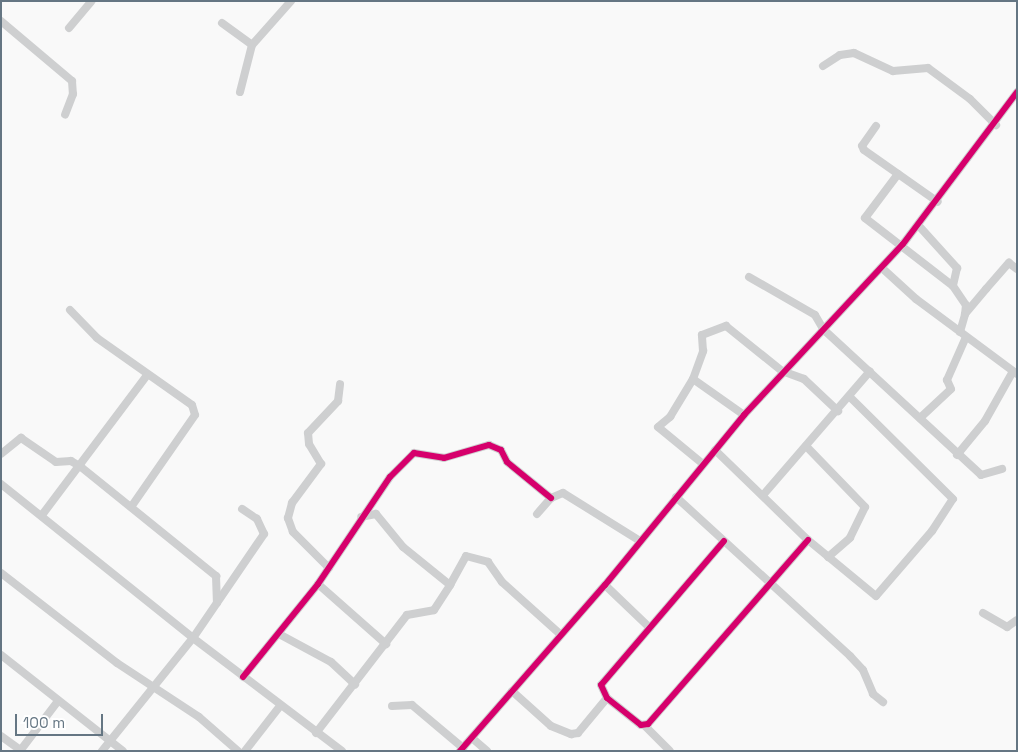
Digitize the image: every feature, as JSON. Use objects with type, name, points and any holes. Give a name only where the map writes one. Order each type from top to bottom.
[{"type":"street","points":[[69,28],[92,1]]},
{"type":"street","points":[[240,92],[252,45],[291,1]]},
{"type":"street","points":[[1,21],[72,81],[75,87],[64,115]]},
{"type":"street","points":[[222,23],[252,45]]},
{"type":"street","points":[[823,66],[840,55],[854,53],[893,71],[928,68],[970,99],[996,125]]},
{"type":"street","points":[[392,706],[412,705],[461,749],[605,585],[744,414],[822,329],[882,268],[919,226],[996,125],[1017,92]]},
{"type":"street","points":[[876,126],[862,146],[938,202]]},
{"type":"street","points":[[898,174],[865,218],[903,244],[953,286],[966,305],[963,334],[947,380],[951,389],[920,418]]},
{"type":"street","points":[[919,226],[957,268],[953,286]]},
{"type":"street","points":[[966,314],[1009,264],[1017,269]]},
{"type":"street","points":[[882,268],[1014,373],[985,421],[957,455]]},
{"type":"street","points":[[749,278],[814,315],[822,329],[870,371],[957,455],[982,475],[1002,469]]},
{"type":"street","points":[[70,310],[97,338],[192,405],[195,414],[131,507]]},
{"type":"street","points":[[703,464],[658,427],[670,417],[693,379],[703,351],[702,336],[726,326],[782,372],[804,379],[838,411]]},
{"type":"street","points":[[764,494],[838,411],[870,371]]},
{"type":"street","points":[[42,515],[81,467],[147,375]]},
{"type":"street","points":[[693,379],[744,414]]},
{"type":"street","points":[[329,568],[293,532],[288,518],[292,503],[321,464],[309,444],[308,433],[338,401],[340,384]]},
{"type":"street","points":[[715,450],[764,494],[808,540],[876,596],[932,531],[953,499],[850,397]]},
{"type":"street","points":[[1,454],[21,438],[56,462],[70,461],[81,467],[216,576],[217,605]]},
{"type":"street","points":[[243,677],[318,584],[361,517],[414,453],[444,458],[484,445],[501,450],[507,462],[550,498]]},
{"type":"street","points":[[806,446],[865,507],[850,538],[828,557]]},
{"type":"street","points":[[1,480],[17,496]]},
{"type":"street","points":[[1,484],[193,638],[280,706],[342,751]]},
{"type":"street","points":[[537,514],[550,498],[563,493],[583,501],[640,541]]},
{"type":"street","points":[[676,497],[850,656],[863,670],[872,694],[883,702]]},
{"type":"street","points":[[102,751],[193,638],[264,534],[257,519],[242,509]]},
{"type":"street","points":[[361,517],[376,514],[403,547],[450,585]]},
{"type":"street","points":[[645,726],[808,540]]},
{"type":"street","points":[[670,751],[645,726],[607,698],[602,685],[724,541]]},
{"type":"street","points":[[316,733],[407,615],[434,610],[466,556],[488,562],[502,582],[561,635]]},
{"type":"street","points":[[1,573],[117,663],[155,685],[238,751]]},
{"type":"street","points":[[318,584],[386,644]]},
{"type":"street","points":[[605,585],[650,628]]},
{"type":"street","points":[[983,613],[1007,628],[1017,620]]},
{"type":"street","points":[[279,634],[331,662],[355,684]]},
{"type":"street","points":[[1,656],[123,751]]},
{"type":"street","points":[[512,691],[551,726],[570,734],[578,733],[607,698]]},
{"type":"street","points":[[1,736],[20,751],[58,701]]},
{"type":"street","points":[[245,751],[280,706]]},
{"type":"street","points":[[472,738],[487,751]]},
{"type":"cycle path","points":[[460,751],[605,585],[744,415],[903,244],[1017,92]]},
{"type":"cycle path","points":[[243,677],[318,584],[390,477],[414,453],[444,458],[489,445],[501,450],[507,462],[551,498]]},
{"type":"cycle path","points":[[724,541],[601,685],[607,698],[641,725],[648,724],[808,540]]}]
